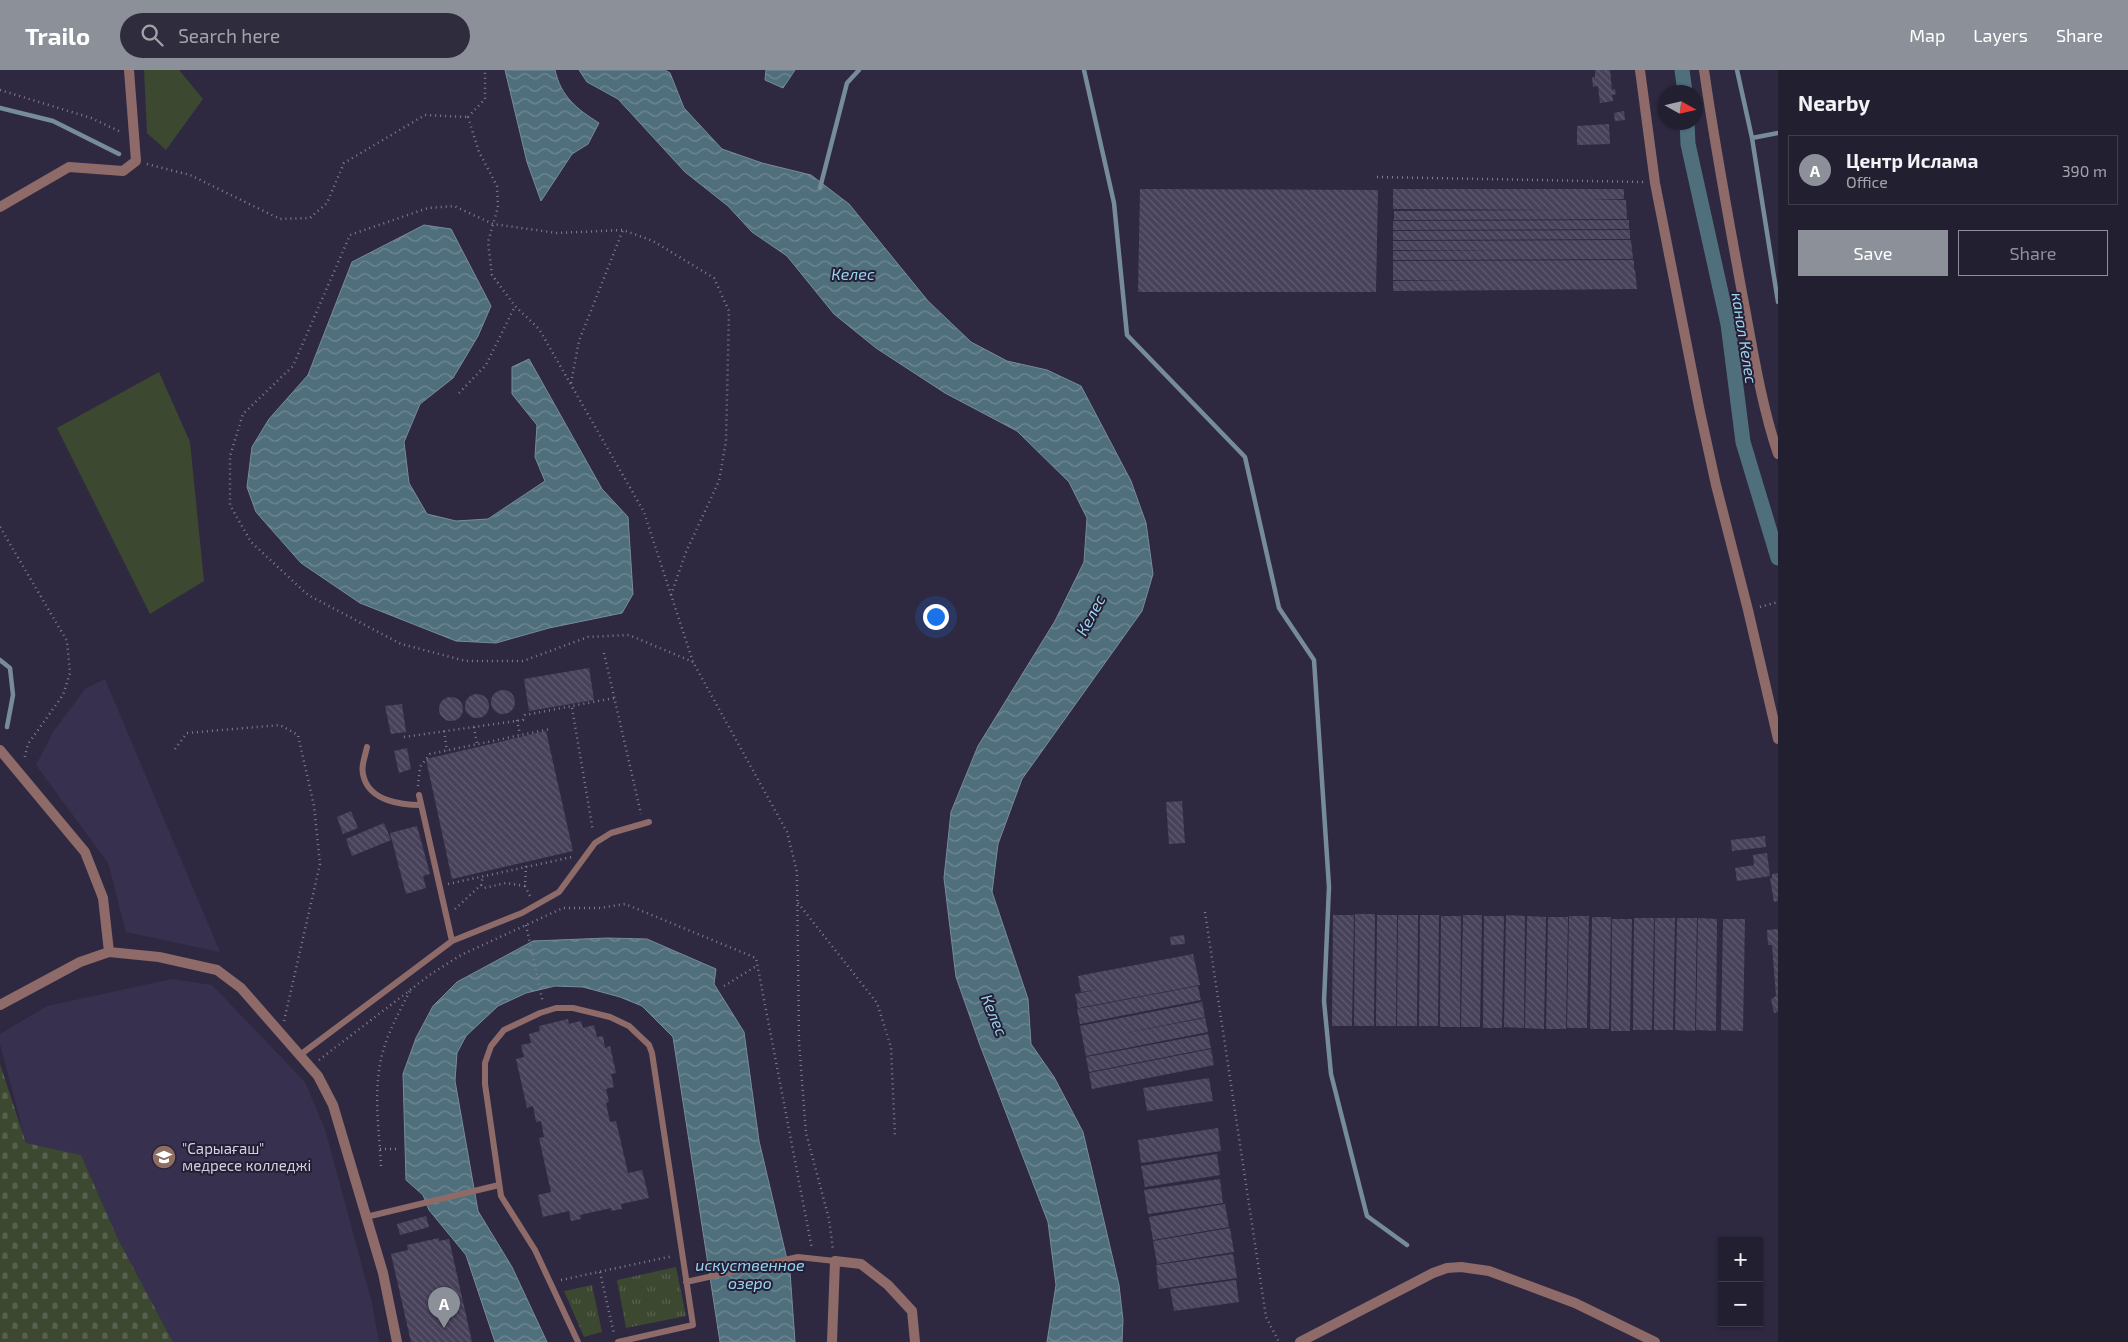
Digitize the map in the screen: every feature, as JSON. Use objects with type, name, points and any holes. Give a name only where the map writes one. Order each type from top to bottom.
[{"type":"street","points":[[0,207],[69,167],[123,171],[136,161],[129,70]]},
{"type":"street","points":[[1640,70],[1655,183],[1714,476],[1778,739]]},
{"type":"street","points":[[1704,70],[1716,153],[1753,348],[1770,432],[1778,454]]},
{"type":"street","points":[[0,750],[85,852],[103,898],[109,952]]},
{"type":"street","points":[[0,1005],[80,962],[109,952],[159,957],[217,970],[241,988],[318,1076],[333,1105],[383,1274],[397,1342]]},
{"type":"street","points":[[832,1342],[835,1262],[861,1264],[888,1285],[912,1311],[915,1342]]},
{"type":"street","points":[[1300,1342],[1360,1313],[1433,1273],[1461,1267],[1489,1271],[1566,1299],[1655,1342]]},
{"type":"lane","points":[[367,747],[363,765],[364,779],[373,790],[388,801],[400,805],[421,805]]},
{"type":"lane","points":[[418,795],[452,941]]},
{"type":"lane","points":[[300,1055],[452,941],[535,906],[559,892],[584,855],[595,843],[610,833],[646,823]]},
{"type":"lane","points":[[578,1342],[535,1250],[501,1196],[485,1084],[485,1063],[491,1046],[504,1030],[540,1013],[556,1008],[573,1008],[610,1017],[629,1026],[649,1045],[652,1053],[693,1326],[617,1342]]},
{"type":"lane","points":[[366,1217],[499,1185]]},
{"type":"lane","points":[[686,1282],[798,1257],[835,1262]]},
{"type":"path","points":[[136,161],[190,175],[280,220],[310,218],[326,203],[344,163],[425,115],[468,117],[485,99],[486,70]]},
{"type":"path","points":[[0,90],[91,118],[135,138]]},
{"type":"path","points":[[468,117],[479,152],[497,186],[498,207],[488,242],[492,275],[516,306],[538,329],[644,512],[693,662],[787,832],[797,872],[799,1042],[806,1133],[829,1219],[835,1262]]},
{"type":"path","points":[[1377,177],[1655,183]]},
{"type":"path","points":[[671,596],[686,552],[719,481],[726,441],[729,312],[714,278],[653,241],[623,230],[557,233],[493,224],[454,206],[428,208],[350,236],[293,366],[243,414],[230,456],[230,505],[251,542],[308,595],[402,644],[466,662],[523,661],[588,637],[629,635],[693,662]]},
{"type":"path","points":[[571,384],[579,341],[623,230]]},
{"type":"path","points":[[459,393],[486,365],[516,306]]},
{"type":"path","points":[[0,527],[67,641],[70,673],[63,695],[28,744],[20,776]]},
{"type":"path","points":[[1748,610],[1778,602]]},
{"type":"path","points":[[604,653],[646,823]]},
{"type":"path","points":[[404,737],[523,720],[525,716],[614,698]]},
{"type":"path","points":[[572,708],[595,843]]},
{"type":"path","points":[[517,720],[520,735]]},
{"type":"path","points":[[175,749],[188,733],[280,725],[298,735],[314,806],[320,864],[281,1034]]},
{"type":"path","points":[[474,727],[477,744]]},
{"type":"path","points":[[418,795],[417,776],[423,761],[430,754],[550,728]]},
{"type":"path","points":[[444,731],[448,751]]},
{"type":"path","points":[[440,886],[584,855]]},
{"type":"path","points":[[526,866],[524,886],[535,906]]},
{"type":"path","points":[[446,916],[481,884],[483,876]]},
{"type":"path","points":[[481,884],[484,888],[506,883],[524,886]]},
{"type":"path","points":[[798,902],[877,1002],[892,1047],[895,1137]]},
{"type":"path","points":[[1205,912],[1266,1317],[1279,1342]]},
{"type":"path","points":[[527,932],[543,1002]]},
{"type":"path","points":[[724,986],[758,966]]},
{"type":"path","points":[[381,1166],[377,1090],[382,1054],[394,1022],[411,989]]},
{"type":"path","points":[[380,1149],[398,1149]]},
{"type":"path","points":[[550,1283],[682,1254]]},
{"type":"path","points":[[600,1272],[617,1342]]},
{"type":"shaded area","points":[[105,679],[220,952],[126,932],[108,863],[36,765],[53,732],[85,689]]},
{"type":"shaded area","points":[[172,979],[212,985],[305,1082],[325,1129],[372,1303],[379,1342],[173,1342],[118,1239],[81,1155],[26,1143],[0,1044],[0,1034],[47,1006]]},
{"type":"green space","points":[[144,70],[179,70],[203,99],[166,150],[147,133]]},
{"type":"green space","points":[[159,372],[190,442],[204,581],[150,614],[57,428]]},
{"type":"green space","points":[[0,1064],[26,1143],[81,1155],[118,1239],[173,1342],[0,1342]]},
{"type":"green space","points":[[676,1267],[686,1316],[626,1328],[617,1280]]},
{"type":"green space","points":[[592,1285],[602,1332],[584,1337],[564,1291]]},
{"type":"water","points":[[505,70],[555,70],[561,88],[566,95],[584,113],[599,123],[588,144],[572,154],[541,201],[527,162]]},
{"type":"water","name":"Келес","points":[[579,70],[665,70],[670,73],[684,108],[722,149],[762,163],[811,175],[849,204],[928,301],[971,342],[1007,361],[1047,370],[1081,386],[1131,481],[1146,523],[1153,574],[1142,611],[1022,779],[998,844],[992,892],[1028,999],[1031,1044],[1054,1077],[1083,1132],[1119,1285],[1123,1320],[1122,1342],[1047,1342],[1056,1285],[1048,1222],[956,977],[944,878],[951,812],[978,746],[1055,621],[1084,562],[1087,518],[1069,482],[1017,431],[945,393],[876,348],[834,314],[787,256],[752,232],[728,206],[685,172],[618,99],[587,82]]},
{"type":"water","points":[[766,70],[795,70],[783,88],[765,80]]},
{"type":"water","points":[[424,225],[451,229],[491,306],[478,336],[453,378],[420,404],[404,442],[409,483],[427,514],[456,521],[488,519],[545,481],[535,457],[537,425],[512,394],[512,367],[529,359],[602,489],[628,517],[633,594],[622,613],[549,628],[496,643],[456,641],[360,603],[301,563],[256,512],[247,487],[252,447],[269,419],[308,375],[352,262]]},
{"type":"water","name":"искуственное озеро","points":[[607,938],[647,939],[716,969],[714,984],[744,1032],[759,1141],[790,1272],[795,1342],[720,1342],[673,1037],[642,1006],[620,997],[583,987],[555,986],[526,993],[498,1006],[466,1036],[457,1053],[455,1081],[478,1211],[512,1267],[547,1342],[495,1342],[466,1255],[429,1210],[423,1195],[406,1180],[403,1074],[416,1038],[433,1006],[457,982],[533,941]]},
{"type":"building","points":[[1595,70],[1610,70],[1612,90],[1615,89],[1616,94],[1612,95],[1613,101],[1600,103],[1598,86],[1593,87],[1592,77],[1595,77]]},
{"type":"building","points":[[1624,111],[1625,120],[1615,121],[1614,113]]},
{"type":"building","points":[[1609,124],[1610,144],[1577,145],[1577,126]]},
{"type":"building","points":[[1140,189],[1378,190],[1376,292],[1138,292]]},
{"type":"building","points":[[1393,189],[1624,189],[1624,199],[1589,200],[1626,200],[1627,219],[1394,220],[1394,211],[1557,210],[1393,209]]},
{"type":"building","points":[[1629,220],[1629,229],[1393,230],[1393,221]]},
{"type":"building","points":[[1630,230],[1630,239],[1393,240],[1393,231]]},
{"type":"building","points":[[1631,240],[1633,259],[1393,260],[1393,251],[1520,251],[1393,250],[1393,241]]},
{"type":"building","points":[[1634,260],[1637,289],[1393,291],[1393,281],[1478,280],[1393,280],[1393,261]]},
{"type":"building","points":[[589,668],[594,700],[529,711],[524,679]]},
{"type":"building","points":[[503,690],[508,691],[514,697],[514,707],[508,713],[503,714],[498,713],[492,707],[491,702],[492,697],[498,691]]},
{"type":"building","points":[[477,694],[482,695],[488,701],[488,711],[482,717],[477,718],[472,717],[466,711],[465,706],[466,701],[472,695]]},
{"type":"building","points":[[451,697],[456,698],[462,704],[462,714],[456,720],[451,721],[446,720],[440,714],[439,709],[440,704],[446,698]]},
{"type":"building","points":[[402,704],[406,732],[391,734],[385,706]]},
{"type":"building","points":[[546,731],[573,851],[452,879],[426,759]]},
{"type":"building","points":[[407,748],[411,769],[399,773],[394,751]]},
{"type":"building","points":[[1182,801],[1185,843],[1169,844],[1166,802]]},
{"type":"building","points":[[351,811],[358,828],[343,834],[337,817]]},
{"type":"building","points":[[384,823],[391,840],[352,856],[346,839]]},
{"type":"building","points":[[417,826],[430,874],[423,876],[426,888],[406,894],[390,833]]},
{"type":"building","points":[[1765,836],[1766,847],[1732,851],[1731,840]]},
{"type":"building","points":[[1767,853],[1770,876],[1737,881],[1735,868],[1754,865],[1753,855]]},
{"type":"building","points":[[1778,873],[1778,901],[1774,902],[1770,878],[1772,878],[1772,874]]},
{"type":"building","points":[[1355,914],[1375,914],[1374,1026],[1354,1026]]},
{"type":"building","points":[[1333,915],[1354,915],[1352,1026],[1332,1026]]},
{"type":"building","points":[[1377,915],[1397,915],[1396,1026],[1376,1026]]},
{"type":"building","points":[[1398,915],[1418,915],[1417,1026],[1397,1026]]},
{"type":"building","points":[[1420,915],[1439,915],[1438,1026],[1419,1026]]},
{"type":"building","points":[[1463,915],[1482,915],[1480,1027],[1461,1027]]},
{"type":"building","points":[[1506,915],[1525,916],[1524,1028],[1504,1027]]},
{"type":"building","points":[[1441,916],[1461,916],[1460,1027],[1440,1027]]},
{"type":"building","points":[[1484,916],[1504,916],[1502,1028],[1483,1028]]},
{"type":"building","points":[[1527,916],[1546,917],[1544,1029],[1525,1028]]},
{"type":"building","points":[[1569,916],[1589,916],[1587,1028],[1567,1028]]},
{"type":"building","points":[[1548,917],[1568,917],[1566,1029],[1546,1029]]},
{"type":"building","points":[[1592,917],[1611,917],[1609,1029],[1590,1029]]},
{"type":"building","points":[[1634,918],[1654,918],[1652,1030],[1633,1030]]},
{"type":"building","points":[[1655,918],[1675,918],[1673,1030],[1654,1030]]},
{"type":"building","points":[[1677,918],[1697,918],[1695,1031],[1675,1030]]},
{"type":"building","points":[[1698,918],[1717,919],[1716,1031],[1696,1030]]},
{"type":"building","points":[[1612,919],[1632,919],[1630,1031],[1611,1031]]},
{"type":"building","points":[[1723,919],[1745,919],[1743,1031],[1721,1030]]},
{"type":"building","points":[[1778,929],[1778,1012],[1774,1013],[1771,999],[1776,996],[1772,945],[1768,945],[1767,930]]},
{"type":"building","points":[[1184,935],[1185,944],[1171,945],[1170,937]]},
{"type":"building","points":[[1193,954],[1200,985],[1078,1008],[1075,994],[1096,990],[1081,992],[1078,976]]},
{"type":"building","points":[[1198,986],[1201,1000],[1080,1024],[1077,1009]]},
{"type":"building","points":[[1202,1002],[1205,1017],[1120,1034],[1205,1018],[1208,1032],[1086,1056],[1080,1026]]},
{"type":"building","points":[[568,1019],[569,1024],[581,1021],[583,1028],[594,1025],[597,1037],[603,1036],[605,1048],[610,1046],[616,1073],[611,1074],[614,1087],[606,1089],[609,1102],[606,1103],[610,1122],[616,1121],[628,1173],[642,1170],[649,1198],[621,1204],[622,1209],[611,1211],[611,1208],[580,1215],[581,1219],[571,1221],[569,1211],[543,1217],[538,1195],[551,1192],[539,1138],[544,1137],[541,1121],[536,1122],[533,1106],[527,1108],[516,1059],[524,1057],[521,1045],[531,1043],[529,1034],[540,1031],[539,1026]]},
{"type":"building","points":[[1208,1034],[1211,1048],[1089,1072],[1086,1057]]},
{"type":"building","points":[[1211,1049],[1214,1065],[1092,1089],[1089,1073]]},
{"type":"building","points":[[1209,1078],[1213,1101],[1147,1111],[1143,1088]]},
{"type":"building","points":[[1218,1128],[1221,1151],[1141,1163],[1138,1140]]},
{"type":"building","points":[[1217,1154],[1220,1175],[1145,1187],[1141,1166]]},
{"type":"building","points":[[1220,1179],[1223,1203],[1148,1214],[1144,1190]]},
{"type":"building","points":[[1225,1204],[1229,1227],[1153,1240],[1149,1217]]},
{"type":"building","points":[[426,1216],[429,1227],[400,1235],[397,1224]]},
{"type":"building","points":[[1230,1228],[1234,1252],[1157,1264],[1153,1241]]},
{"type":"building","points":[[439,1238],[439,1241],[449,1239],[472,1342],[411,1342],[391,1254],[408,1250],[407,1245]]},
{"type":"building","points":[[1233,1254],[1237,1278],[1159,1289],[1156,1265]]},
{"type":"building","points":[[1236,1280],[1239,1302],[1174,1311],[1170,1289]]},
{"type":"waterway","points":[[820,188],[847,83],[859,70]]},
{"type":"waterway","points":[[1084,70],[1114,203],[1127,335],[1245,457],[1279,608],[1314,660],[1329,887],[1324,1001],[1331,1074],[1367,1216],[1407,1245]]},
{"type":"waterway","name":"канал Келес","points":[[1682,70],[1684,85]]},
{"type":"waterway","points":[[1737,70],[1752,138],[1778,302]]},
{"type":"waterway","points":[[0,108],[53,121],[119,154]]},
{"type":"waterway","name":"канал Келес","points":[[1687,130],[1688,144],[1728,324],[1743,442],[1778,558]]},
{"type":"waterway","points":[[1752,138],[1778,133]]},
{"type":"waterway","points":[[0,660],[10,668],[13,695],[7,727]]},
{"type":"place","name":"\"Сарыағаш\" медресе колледжі","points":[[164,1157]]},
{"type":"place","name":"Центр Ислама","points":[[444,1328]]}]
